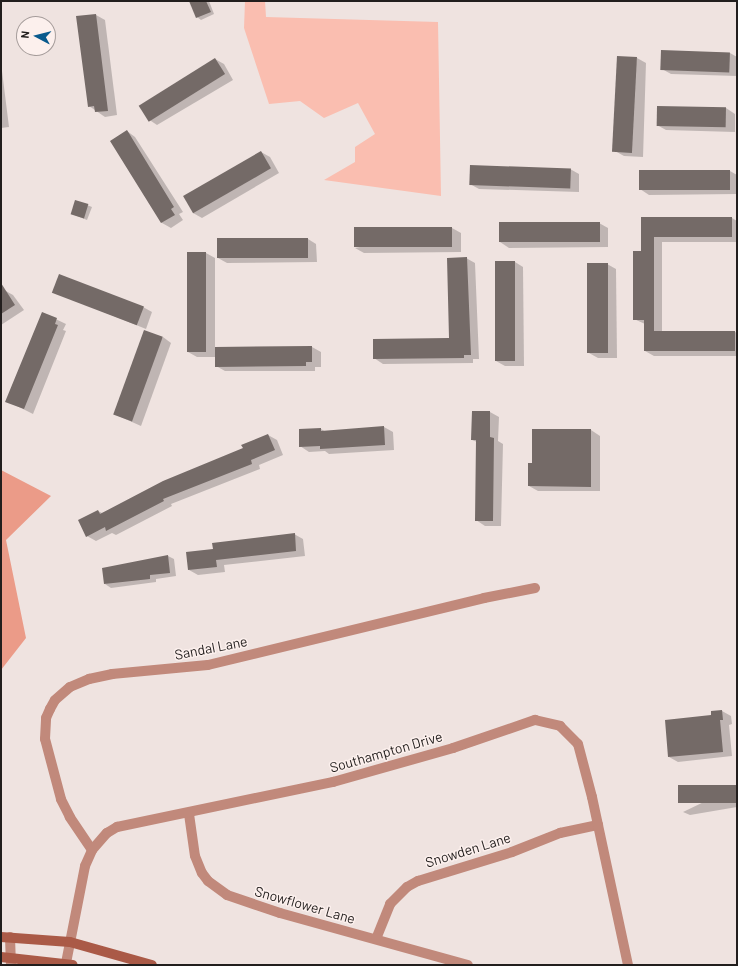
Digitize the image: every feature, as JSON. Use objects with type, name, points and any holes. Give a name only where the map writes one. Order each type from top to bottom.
[{"type":"street","name":"Sandal Lane","points":[[92,850],[70,817],[62,799],[45,739],[46,718],[50,709],[55,700],[70,687],[89,679],[112,674],[208,665],[484,598],[535,588]]},
{"type":"street","name":"Southampton Drive","points":[[70,964],[70,942],[85,866],[92,850],[107,832],[117,827],[189,814],[343,779],[453,748],[535,720],[560,726],[578,744],[598,825],[628,965]]},
{"type":"street","name":"Snowflower Lane","points":[[189,814],[198,864],[208,881],[217,889],[259,907],[468,965]]},
{"type":"street","name":"Snowden Lane","points":[[376,939],[390,904],[407,887],[418,881],[505,855],[560,833],[598,825]]},
{"type":"street","points":[[70,964],[7,959],[6,937],[70,942],[152,965]]},
{"type":"shaded area","points":[[245,1],[265,1],[266,17],[438,22],[441,196],[324,180],[355,162],[355,147],[375,134],[358,103],[324,118],[300,101],[269,104],[244,28]]},
{"type":"shaded area","points":[[1,470],[51,496],[6,540],[26,638],[1,670]]},
{"type":"building","points":[[189,1],[206,1],[211,12],[196,18]]},
{"type":"building","points":[[96,14],[108,111],[95,112],[94,106],[88,107],[76,16]]},
{"type":"building","points":[[661,50],[730,52],[729,72],[660,70]]},
{"type":"building","points":[[617,56],[637,57],[632,153],[612,152]]},
{"type":"building","points":[[215,58],[225,74],[149,122],[139,106]]},
{"type":"building","points":[[657,106],[726,107],[726,127],[657,126]]},
{"type":"building","points":[[127,130],[174,207],[171,209],[175,215],[161,223],[110,141]]},
{"type":"building","points":[[261,151],[271,168],[193,213],[183,196]]},
{"type":"building","points":[[470,165],[571,169],[570,189],[469,185]]},
{"type":"building","points":[[639,170],[730,170],[730,190],[639,190]]},
{"type":"building","points":[[75,200],[88,204],[84,218],[71,214]]},
{"type":"building","points":[[641,217],[732,217],[732,237],[654,237],[654,331],[735,331],[735,351],[644,351],[644,320],[633,320],[633,251],[641,251]]},
{"type":"building","points":[[499,222],[600,222],[600,242],[499,242]]},
{"type":"building","points":[[354,227],[452,227],[452,247],[354,247]]},
{"type":"building","points":[[217,238],[308,238],[308,258],[217,258]]},
{"type":"building","points":[[187,252],[206,252],[206,352],[187,352]]},
{"type":"building","points":[[467,257],[471,355],[464,355],[464,358],[373,359],[373,339],[449,338],[447,258]]},
{"type":"building","points":[[495,261],[515,261],[515,361],[495,361]]},
{"type":"building","points":[[587,263],[608,263],[608,353],[587,353]]},
{"type":"building","points":[[59,274],[144,307],[137,325],[52,293]]},
{"type":"building","points":[[1,283],[15,305],[1,314]]},
{"type":"building","points":[[42,312],[57,318],[55,324],[58,325],[24,409],[5,402]]},
{"type":"building","points":[[144,330],[163,337],[132,421],[113,415]]},
{"type":"building","points":[[312,346],[312,362],[306,362],[306,366],[215,367],[215,347]]},
{"type":"building","points":[[472,411],[490,411],[490,437],[494,438],[493,521],[475,521],[476,440],[471,440]]},
{"type":"building","points":[[384,426],[385,445],[320,449],[320,446],[299,447],[299,429],[321,428],[321,431]]},
{"type":"building","points":[[532,429],[591,429],[591,487],[528,486],[528,463],[532,463]]},
{"type":"building","points":[[268,434],[275,450],[251,460],[252,464],[163,499],[164,501],[106,531],[105,527],[86,537],[78,520],[98,510],[100,514],[163,481],[243,448],[241,445]]},
{"type":"building","points":[[295,533],[296,551],[216,560],[217,567],[188,570],[186,552],[213,549],[212,543]]},
{"type":"building","points":[[168,555],[170,573],[150,575],[150,579],[104,584],[102,568]]},
{"type":"building","points":[[722,710],[723,720],[720,720],[723,752],[668,757],[665,720],[711,715],[711,711]]},
{"type":"building","points":[[678,785],[737,785],[737,803],[678,803]]}]
